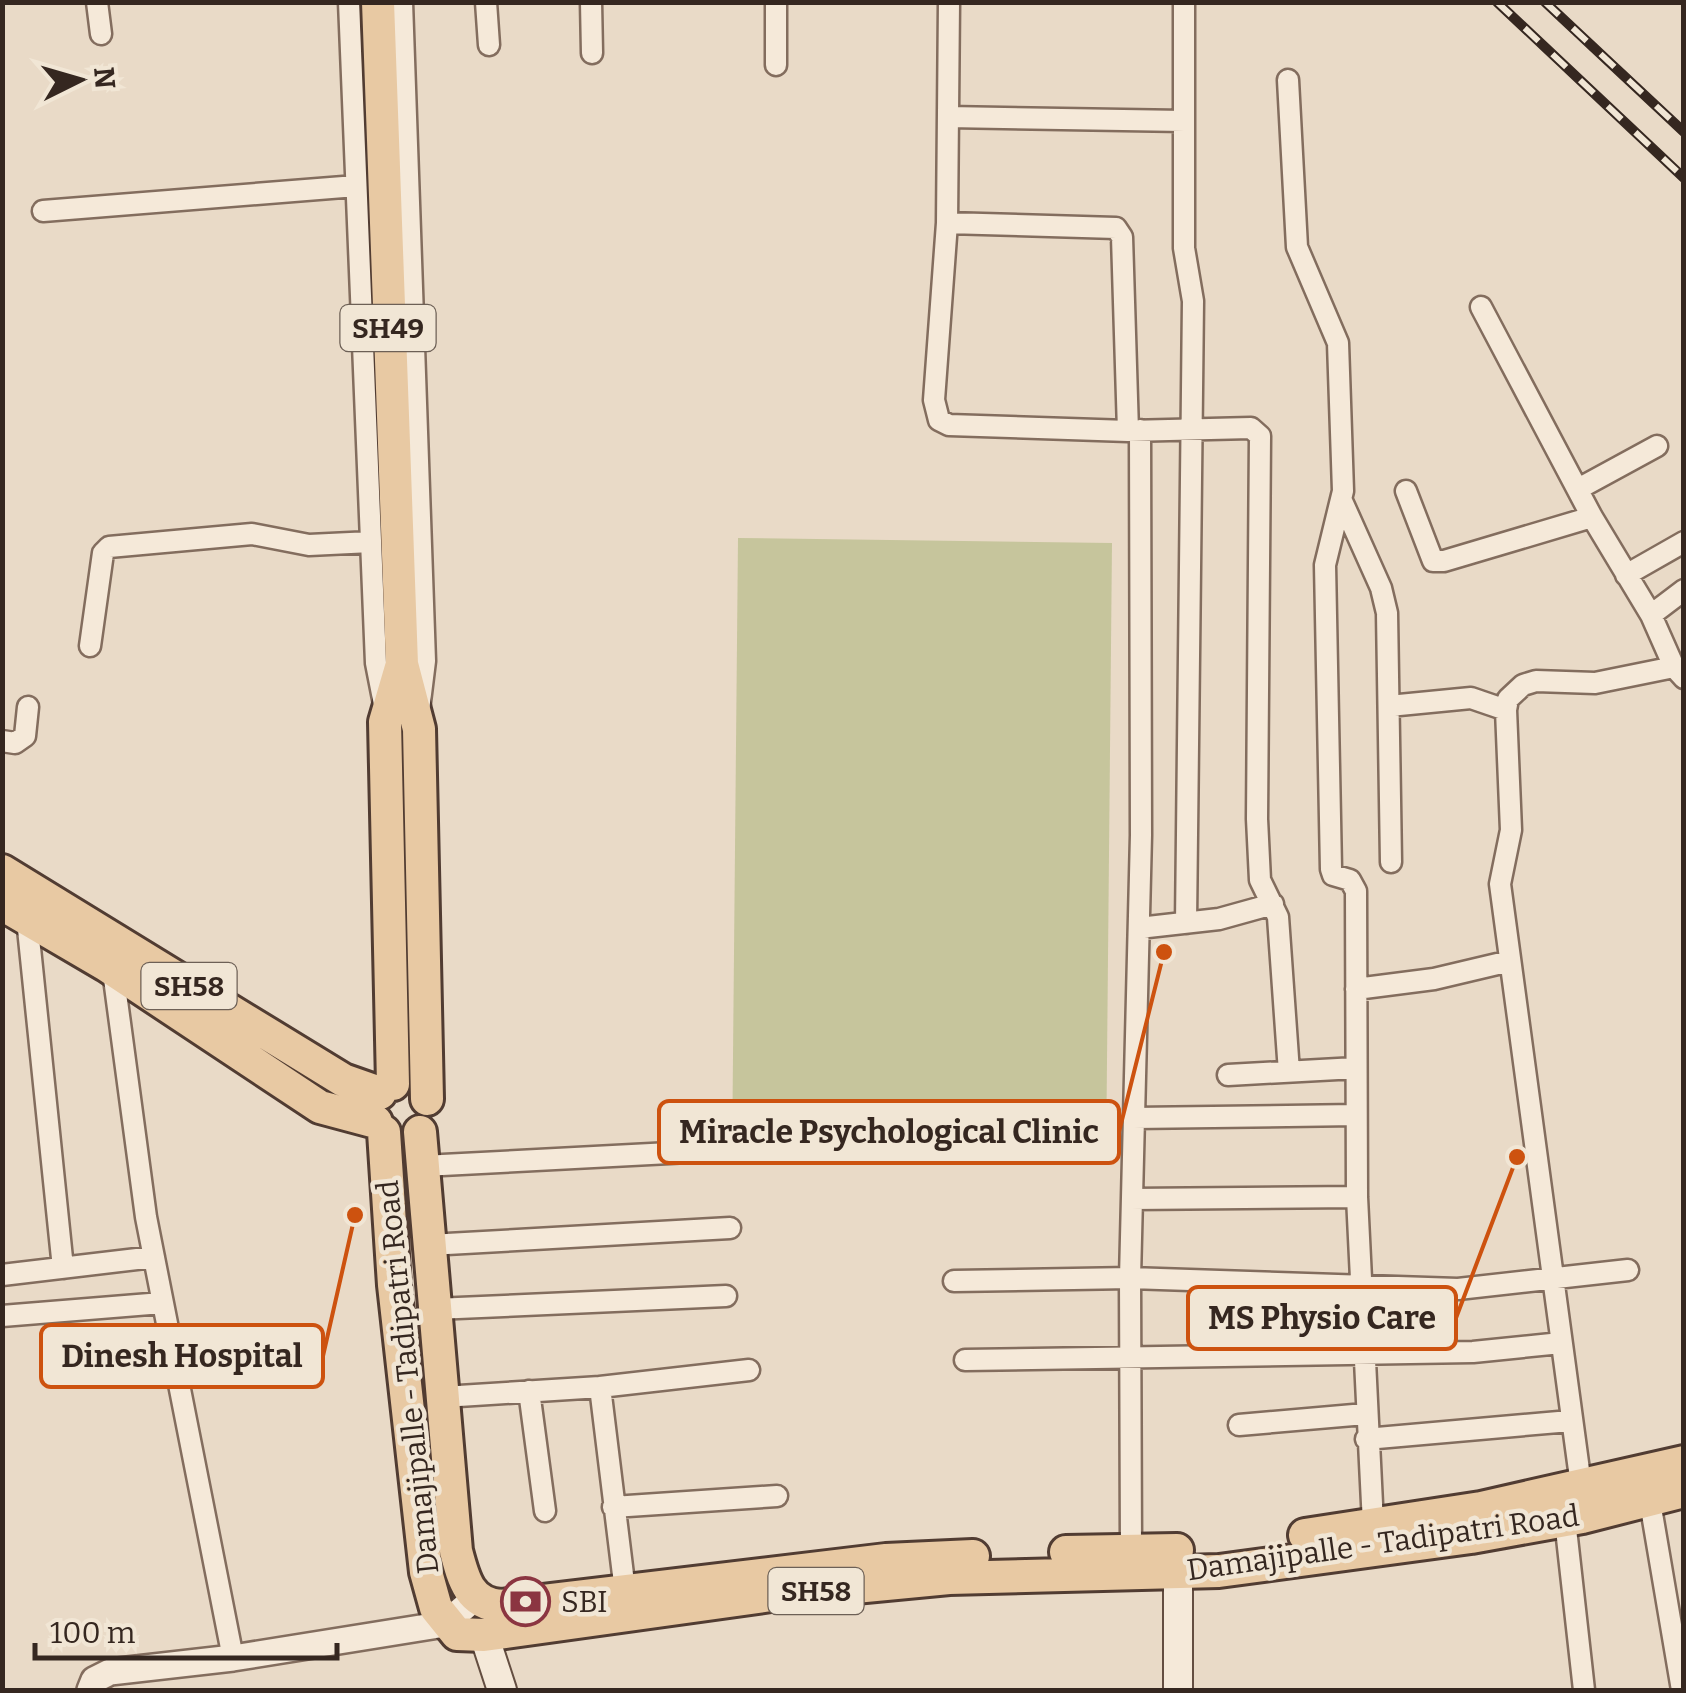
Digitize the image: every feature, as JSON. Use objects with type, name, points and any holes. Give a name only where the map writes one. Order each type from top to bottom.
[{"type":"main road","name":"SH49","points":[[378,2],[401,659],[383,1108]]},
{"type":"main road","name":"SH49","points":[[401,713],[424,824],[427,1099]]},
{"type":"main road","name":"Damajipalle - Tadipatri Road","points":[[2,871],[129,970]]},
{"type":"main road","name":"Damajipalle - Tadipatri Road","points":[[15,911],[343,1080],[383,1108],[405,1138],[420,1132]]},
{"type":"main road","name":"Damajipalle - Tadipatri Road","points":[[383,1108],[417,1087],[427,1099],[428,1117],[420,1132],[422,1166],[456,1551],[464,1580],[483,1613]]},
{"type":"main road","name":"Damajipalle - Tadipatri Road","points":[[383,1108],[411,1454],[426,1572],[445,1624],[457,1634],[483,1613],[625,1591],[905,1558],[1216,1549],[1481,1508],[1580,1485],[1647,1485],[1684,1491]]},
{"type":"main road","name":"Damajipalle - Tadipatri Road","points":[[483,1613],[754,1598],[948,1578],[1178,1572],[1438,1542],[1566,1520],[1647,1485],[1684,1462]]},
{"type":"main road","points":[[1178,1572],[1178,1690]]},
{"type":"main road","points":[[483,1613],[502,1690]]},
{"type":"street","points":[[97,2],[101,34]]},
{"type":"street","points":[[349,2],[376,663],[401,713]]},
{"type":"street","points":[[401,713],[425,662],[402,2]]},
{"type":"street","points":[[486,2],[489,45]]},
{"type":"street","points":[[592,2],[592,53]]},
{"type":"street","points":[[776,2],[776,65]]},
{"type":"street","points":[[949,2],[947,222],[934,400],[939,420],[949,425],[1134,430],[1251,428],[1260,436],[1257,819],[1260,880],[1274,904],[1289,1072]]},
{"type":"street","points":[[1184,2],[1184,248],[1193,301],[1186,923]]},
{"type":"street","points":[[1288,80],[1298,247],[1338,343],[1342,501],[1325,565],[1331,869],[1333,875],[1354,884],[1357,1196],[1373,1524]]},
{"type":"street","points":[[948,117],[1184,121]]},
{"type":"street","points":[[43,211],[356,186]]},
{"type":"street","points":[[947,222],[1116,228],[1122,238],[1134,430],[1138,928],[1130,1278],[1131,1550]]},
{"type":"street","points":[[1480,307],[1592,517],[1651,614],[1679,673],[1595,683],[1536,682],[1508,698],[1506,710],[1510,830],[1500,884],[1580,1485]]},
{"type":"street","points":[[1578,489],[1658,446]]},
{"type":"street","points":[[1406,491],[1434,561],[1444,562],[1592,517]]},
{"type":"street","points":[[1342,501],[1385,601],[1392,862]]},
{"type":"street","points":[[90,646],[103,553],[109,546],[252,534],[309,546],[371,542]]},
{"type":"street","points":[[1626,575],[1684,542]]},
{"type":"street","points":[[1651,614],[1684,590]]},
{"type":"street","points":[[1389,706],[1471,698],[1506,710]]},
{"type":"street","points":[[2,741],[16,743],[25,736],[28,707]]},
{"type":"street","points":[[1138,928],[1186,923],[1274,904]]},
{"type":"street","points":[[15,911],[63,1268]]},
{"type":"street","points":[[1356,989],[1434,979],[1510,960]]},
{"type":"street","points":[[129,970],[154,1257],[232,1658]]},
{"type":"street","points":[[1228,1075],[1356,1068]]},
{"type":"street","points":[[1134,1118],[1356,1115]]},
{"type":"street","points":[[422,1166],[746,1149]]},
{"type":"street","points":[[1132,1199],[1357,1196]]},
{"type":"street","points":[[430,1244],[730,1228]]},
{"type":"street","points":[[2,1275],[154,1257]]},
{"type":"street","points":[[954,1282],[1130,1278],[1360,1282],[1458,1288],[1628,1270]]},
{"type":"street","points":[[435,1310],[726,1296]]},
{"type":"street","points":[[2,1316],[162,1303]]},
{"type":"street","points":[[966,1360],[1473,1352],[1561,1343]]},
{"type":"street","points":[[443,1397],[600,1387],[749,1370]]},
{"type":"street","points":[[600,1387],[625,1591]]},
{"type":"street","points":[[529,1391],[545,1511]]},
{"type":"street","points":[[1239,1424],[1365,1414]]},
{"type":"street","points":[[1366,1439],[1570,1421]]},
{"type":"street","points":[[1647,1485],[1682,1690]]},
{"type":"street","points":[[613,1507],[777,1496]]},
{"type":"street","points":[[1566,1520],[1584,1690]]},
{"type":"street","points":[[90,1690],[94,1680],[110,1672],[232,1658],[445,1624]]},
{"type":"green space","points":[[738,538],[1112,543],[1106,1165],[732,1160]]},
{"type":"railway","points":[[1497,2],[1684,178]]},
{"type":"railway","points":[[1545,2],[1684,132]]},
{"type":"place","name":"Miracle Psychological Clinic","points":[[1164,952]]},
{"type":"place","name":"MS Physio Care","points":[[1517,1157]]},
{"type":"place","name":"Dinesh Hospital","points":[[355,1215]]},
{"type":"place","name":"SBI","points":[[526,1602]]}]
